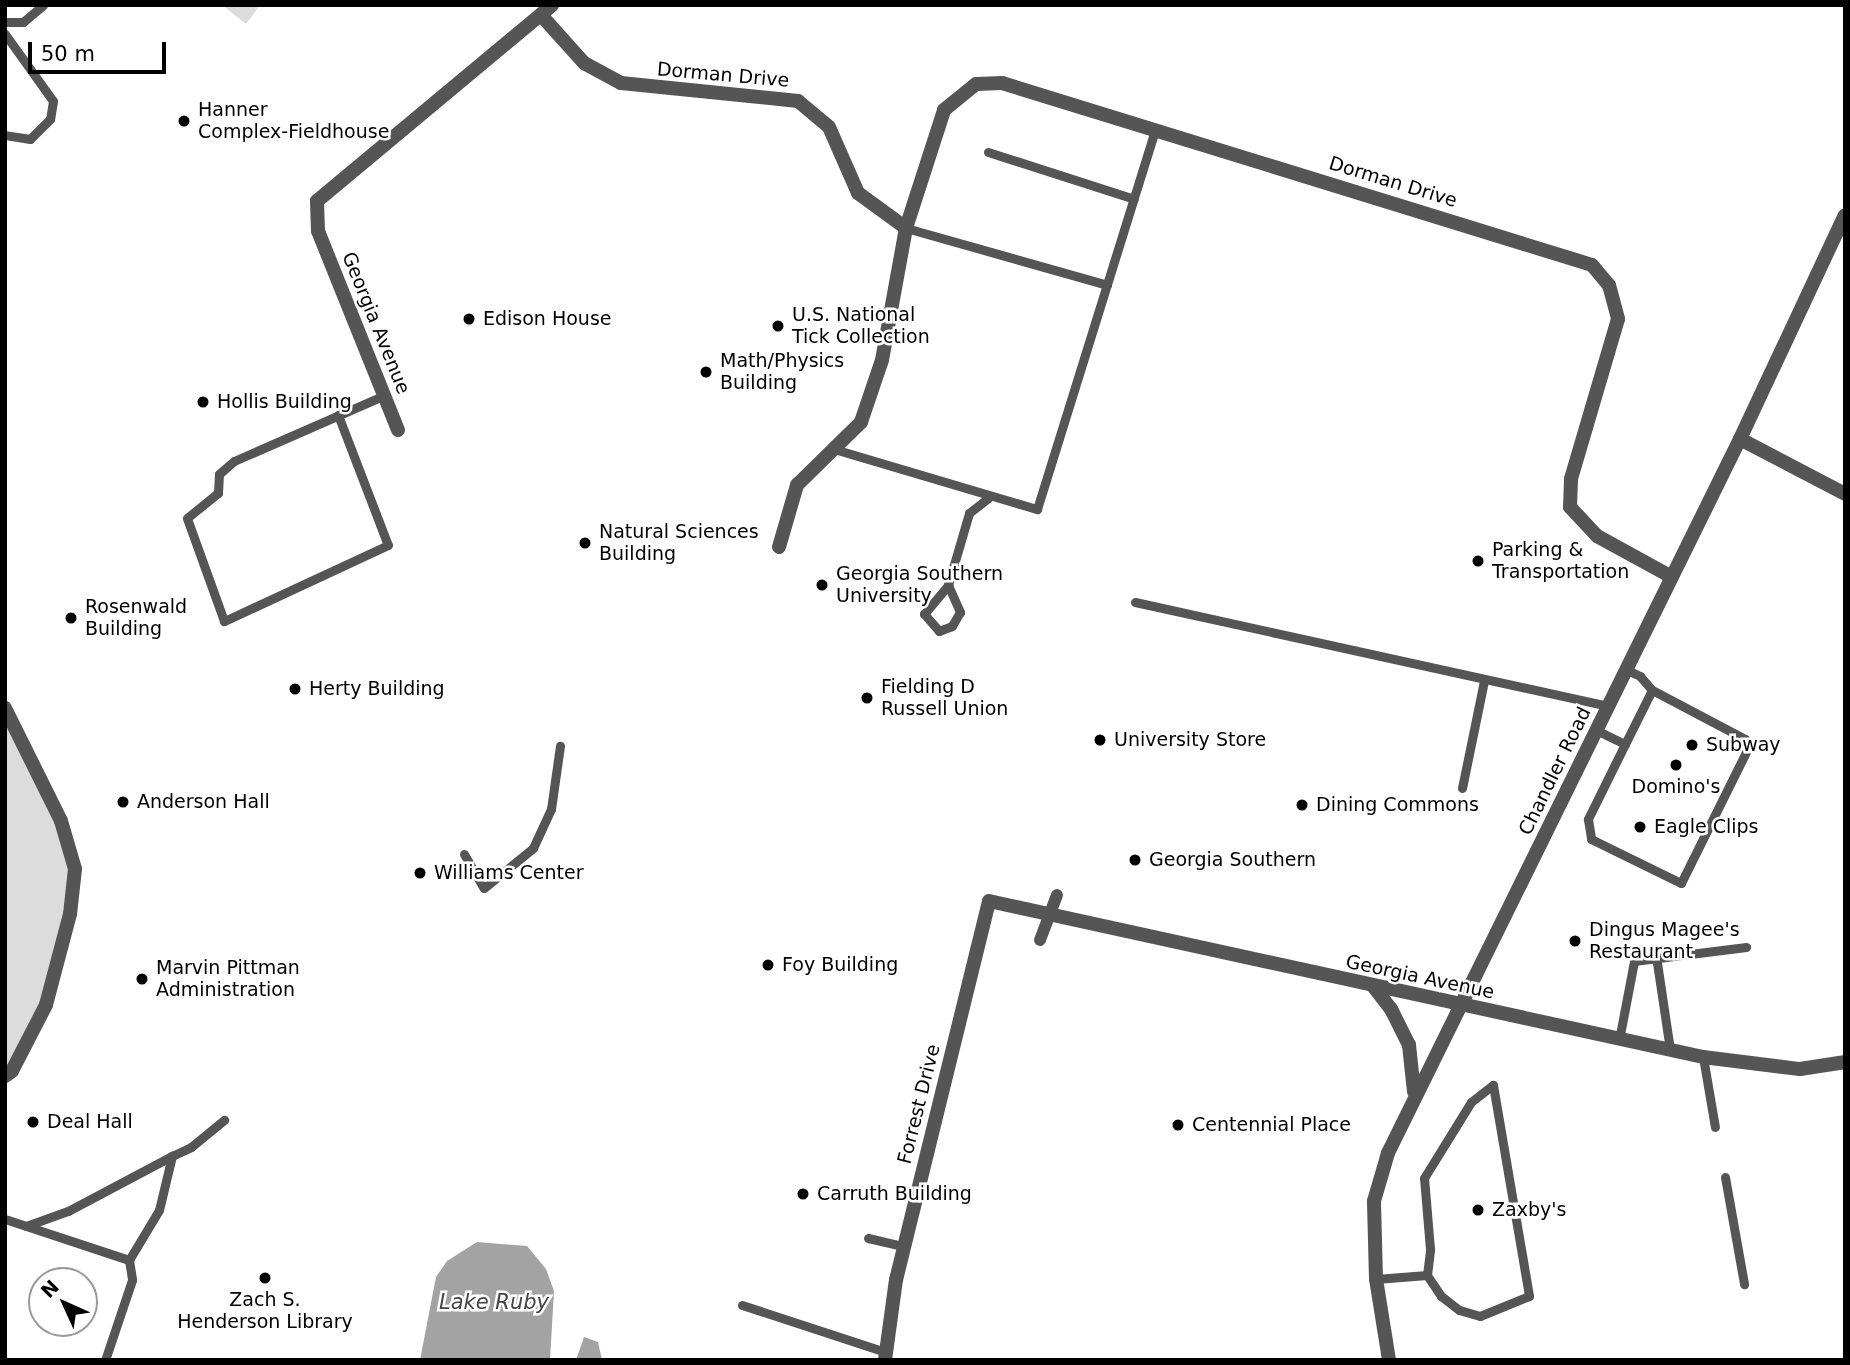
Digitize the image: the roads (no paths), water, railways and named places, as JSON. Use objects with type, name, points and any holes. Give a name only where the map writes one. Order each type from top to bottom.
[{"type":"street","points":[[537,10],[552,5]]},
{"type":"street","name":"Dorman Drive","points":[[537,10],[584,63],[621,83],[798,101],[829,127],[858,193],[906,228]]},
{"type":"street","name":"Georgia Avenue","points":[[398,430],[318,231],[317,201],[537,10]]},
{"type":"street","name":"Dorman Drive","points":[[779,547],[797,485],[862,422],[882,360],[906,228],[944,110],[976,84],[1002,83],[1592,265],[1609,285],[1618,319],[1571,479],[1570,508],[1597,536],[1670,576]]},
{"type":"street","name":"Chandler Road","points":[[1389,1360],[1376,1279],[1374,1201],[1388,1153],[1414,1094],[1462,1006],[1670,576],[1740,439],[1845,215]]},
{"type":"street","points":[[1740,439],[1845,494]]},
{"type":"street","points":[[5,708],[61,821],[75,869],[70,914],[46,1005],[12,1071],[5,1076]]},
{"type":"street","points":[[1040,940],[1056,895]]},
{"type":"street","name":"Georgia Avenue","points":[[989,901],[1703,1058],[1800,1069],[1845,1062]]},
{"type":"street","name":"Forrest Drive","points":[[885,1356],[904,1246],[989,901]]},
{"type":"street","points":[[1373,986],[1391,1009],[1409,1045],[1414,1094]]},
{"type":"lane","points":[[5,22],[23,22],[43,5]]},
{"type":"lane","points":[[5,34],[54,101],[50,119],[30,139],[5,135]]},
{"type":"lane","points":[[834,449],[988,498],[1037,509],[1155,131]]},
{"type":"lane","points":[[988,152],[1134,199]]},
{"type":"lane","points":[[906,228],[1107,285]]},
{"type":"lane","points":[[338,415],[388,545],[224,621],[187,518],[219,494],[219,474],[234,461],[338,415],[385,395]]},
{"type":"lane","points":[[948,585],[960,611],[953,626],[939,631],[924,614],[948,585],[969,513],[988,498]]},
{"type":"lane","points":[[1135,602],[1607,706]]},
{"type":"lane","points":[[1625,669],[1640,676],[1652,690],[1745,738],[1749,754],[1681,883],[1591,839],[1588,819],[1652,690]]},
{"type":"lane","points":[[1462,788],[1484,681]]},
{"type":"lane","points":[[1595,730],[1625,744]]},
{"type":"lane","points":[[464,854],[484,888],[533,849],[551,809],[560,746]]},
{"type":"lane","points":[[1619,1040],[1634,961],[1656,956],[1746,947]]},
{"type":"lane","points":[[1656,956],[1671,1050]]},
{"type":"lane","points":[[1703,1058],[1716,1127]]},
{"type":"lane","points":[[1493,1084],[1529,1296],[1480,1316],[1459,1310],[1441,1296],[1427,1275],[1430,1249],[1424,1178],[1471,1102],[1493,1084]]},
{"type":"lane","points":[[26,1226],[68,1211],[191,1147],[224,1121]]},
{"type":"lane","points":[[105,1360],[132,1280],[129,1260],[159,1210],[172,1156]]},
{"type":"lane","points":[[1724,1177],[1744,1284]]},
{"type":"lane","points":[[5,1219],[129,1260]]},
{"type":"lane","points":[[868,1238],[904,1246]]},
{"type":"lane","points":[[1376,1279],[1427,1275]]},
{"type":"lane","points":[[742,1305],[885,1356]]},
{"type":"water","name":"Lake Ruby","points":[[477,1242],[527,1246],[546,1269],[554,1291],[550,1360],[420,1360],[436,1277],[447,1261]]},
{"type":"water","points":[[584,1337],[598,1342],[602,1360],[576,1360]]},
{"type":"place","name":"Hanner Complex-Fieldhouse","points":[[184,121]]},
{"type":"place","name":"Edison House","points":[[469,319]]},
{"type":"place","name":"U.S. National Tick Collection","points":[[778,326]]},
{"type":"place","name":"Math/Physics Building","points":[[706,372]]},
{"type":"place","name":"Hollis Building","points":[[203,402]]},
{"type":"place","name":"Natural Sciences Building","points":[[585,543]]},
{"type":"place","name":"Parking & Transportation","points":[[1478,561]]},
{"type":"place","name":"Georgia Southern University","points":[[822,585]]},
{"type":"place","name":"Rosenwald Building","points":[[71,618]]},
{"type":"place","name":"Herty Building","points":[[295,689]]},
{"type":"place","name":"Fielding D Russell Union","points":[[867,698]]},
{"type":"place","name":"University Store","points":[[1100,740]]},
{"type":"place","name":"Subway","points":[[1692,745]]},
{"type":"place","name":"Domino's","points":[[1676,765]]},
{"type":"place","name":"Anderson Hall","points":[[123,802]]},
{"type":"place","name":"Dining Commons","points":[[1302,805]]},
{"type":"place","name":"Eagle Clips","points":[[1640,827]]},
{"type":"place","name":"Georgia Southern","points":[[1135,860]]},
{"type":"place","name":"Williams Center","points":[[420,873]]},
{"type":"place","name":"Dingus Magee's Restaurant","points":[[1575,941]]},
{"type":"place","name":"Foy Building","points":[[768,965]]},
{"type":"place","name":"Marvin Pittman Administration","points":[[142,979]]},
{"type":"place","name":"Deal Hall","points":[[33,1122]]},
{"type":"place","name":"Centennial Place","points":[[1178,1125]]},
{"type":"place","name":"Carruth Building","points":[[803,1194]]},
{"type":"place","name":"Zaxby's","points":[[1478,1210]]},
{"type":"place","name":"Zach S. Henderson Library","points":[[265,1278]]}]
